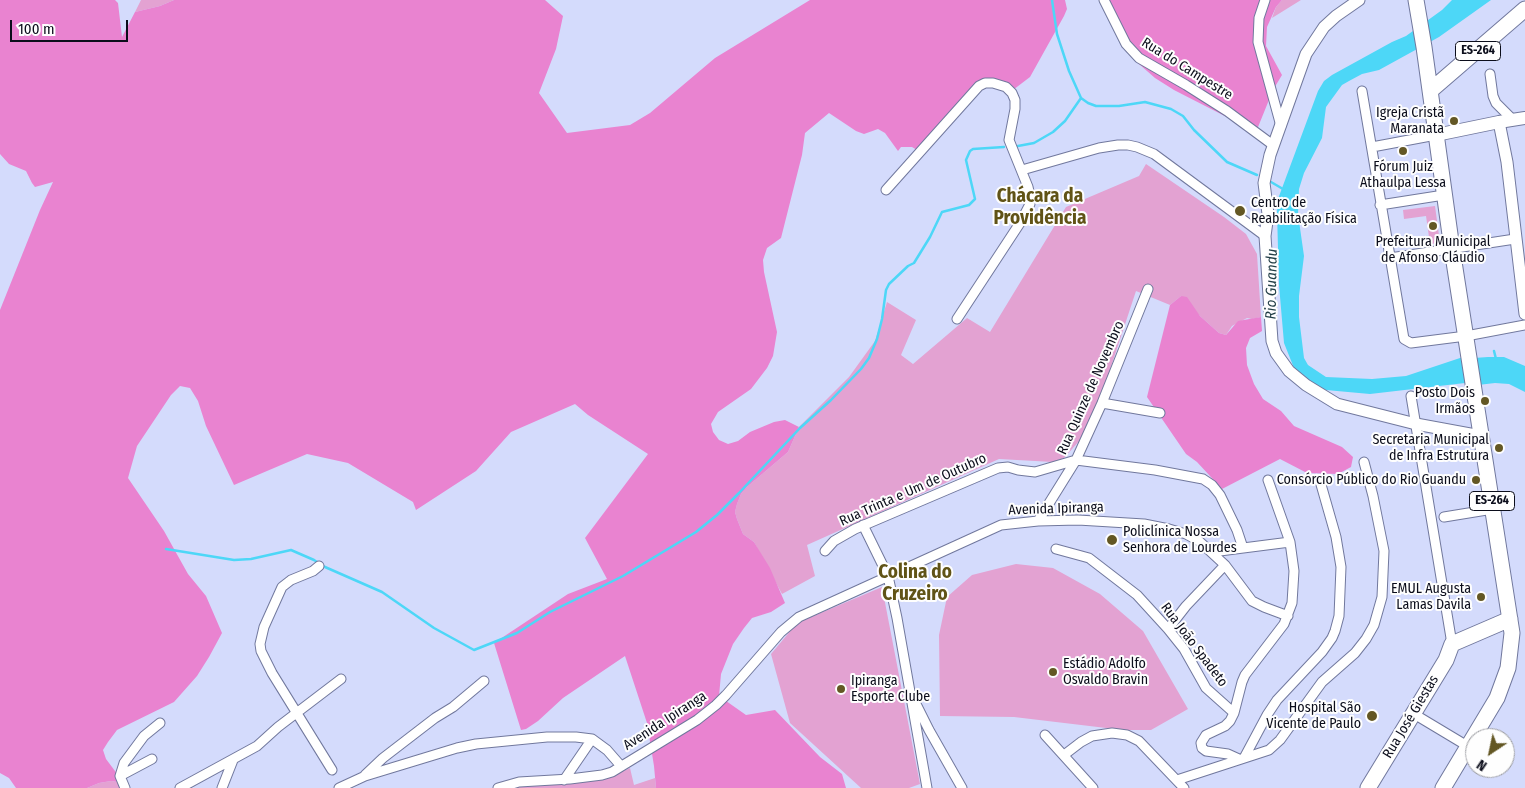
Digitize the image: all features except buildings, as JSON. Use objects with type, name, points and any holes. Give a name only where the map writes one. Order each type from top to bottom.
[{"type":"main road","name":"ES-264","points":[[1416,0],[1452,249],[1510,619],[1511,646],[1503,684],[1480,728]]},
{"type":"main road","name":"ES-264","points":[[1430,91],[1525,9]]},
{"type":"main road","points":[[1436,135],[1519,119]]},
{"type":"main road","points":[[1452,644],[1510,619]]},
{"type":"main road","name":"Rua José Giestas","points":[[1368,788],[1446,660],[1452,644]]},
{"type":"main road","name":"ES-264","points":[[1443,788],[1465,753]]},
{"type":"street","name":"Rua do Campestre","points":[[1104,0],[1126,44],[1139,58],[1186,84],[1227,111],[1273,146]]},
{"type":"street","points":[[1265,0],[1259,18],[1258,42],[1281,126]]},
{"type":"street","points":[[1359,0],[1324,26],[1306,54],[1273,146],[1264,178],[1268,214],[1265,236],[1272,341],[1282,363],[1306,386],[1337,404],[1416,424],[1481,436]]},
{"type":"street","points":[[1490,74],[1493,96],[1496,103],[1519,119]]},
{"type":"street","points":[[886,190],[979,86],[985,83],[993,83],[1006,87],[1015,100],[1009,140],[1022,170],[1030,196],[1027,212],[958,319]]},
{"type":"street","points":[[1362,91],[1402,335],[1405,340],[1411,342],[1467,342],[1525,325]]},
{"type":"street","points":[[1499,122],[1519,244],[1525,314]]},
{"type":"street","points":[[1372,147],[1436,135]]},
{"type":"street","points":[[1022,170],[1099,148],[1118,145],[1137,147],[1154,154],[1265,236]]},
{"type":"street","points":[[1380,206],[1444,195]]},
{"type":"street","points":[[1390,258],[1452,249],[1519,244]]},
{"type":"street","name":"Rua Quinze de Novembro","points":[[1038,521],[1076,460],[1102,403],[1148,290]]},
{"type":"street","points":[[1411,396],[1452,644]]},
{"type":"street","points":[[1102,403],[1160,413]]},
{"type":"street","points":[[1076,460],[1156,470],[1203,479],[1212,485],[1220,495],[1237,530],[1243,548]]},
{"type":"street","name":"Rua Trinta e Um de Outubro","points":[[825,551],[834,541],[863,525],[998,468],[1008,467],[1035,472],[1076,460]]},
{"type":"street","points":[[1177,780],[1269,750],[1280,740],[1322,682],[1355,653],[1366,639],[1374,625],[1382,597],[1384,551],[1377,513],[1364,462]]},
{"type":"street","points":[[1241,758],[1206,751],[1202,748],[1201,743],[1206,736],[1225,726],[1230,721],[1245,675],[1278,633],[1288,616],[1294,590],[1294,571],[1290,542],[1268,480]]},
{"type":"street","points":[[1241,758],[1277,700],[1322,652],[1335,631],[1339,616],[1341,567],[1336,537],[1320,481]]},
{"type":"street","points":[[1444,517],[1493,509]]},
{"type":"street","name":"Avenida Ipiranga","points":[[498,788],[519,782],[564,780],[602,775],[621,766],[697,720],[716,705],[781,632],[799,617],[1001,525],[1038,521],[1114,521],[1169,529],[1186,534],[1200,541],[1225,565],[1252,601],[1288,616]]},
{"type":"street","points":[[863,525],[888,576],[927,788]]},
{"type":"street","points":[[1212,552],[1290,542]]},
{"type":"street","name":"Rua João Spadeto","points":[[1056,549],[1085,556],[1094,561],[1137,595],[1184,650],[1206,688],[1234,712]]},
{"type":"street","points":[[1168,629],[1186,606],[1225,565]]},
{"type":"street","points":[[319,566],[313,571],[291,580],[282,587],[260,642],[261,651],[272,673],[332,770]]},
{"type":"street","points":[[180,788],[258,746],[297,712],[341,678]]},
{"type":"street","points":[[365,776],[383,758],[435,718],[453,707],[484,681]]},
{"type":"street","points":[[909,690],[962,788]]},
{"type":"street","points":[[1414,714],[1465,745]]},
{"type":"street","points":[[125,788],[120,776],[124,763],[144,736],[160,722]]},
{"type":"street","points":[[1064,755],[1081,742],[1101,733],[1127,735],[1139,741],[1184,788]]},
{"type":"street","points":[[1046,735],[1093,788]]},
{"type":"street","points":[[339,788],[365,776],[457,748],[476,744],[554,737],[576,737],[592,740],[607,750],[621,766]]},
{"type":"street","points":[[564,780],[592,740]]},
{"type":"street","points":[[120,776],[152,759]]},
{"type":"street","points":[[222,788],[233,760]]},
{"type":"shaded area","points":[[0,0],[115,0],[118,3],[122,37],[135,12],[160,6],[174,0],[545,0],[563,16],[556,49],[539,93],[567,133],[630,125],[650,113],[715,58],[810,0],[1065,0],[1067,9],[1064,16],[1030,77],[1009,93],[995,88],[978,90],[922,153],[912,147],[901,147],[898,151],[885,133],[878,129],[864,134],[856,131],[829,113],[805,133],[802,155],[781,238],[767,248],[763,260],[777,332],[773,356],[767,368],[751,389],[718,412],[711,424],[713,432],[719,440],[728,444],[738,441],[750,432],[774,422],[785,420],[799,427],[788,452],[747,487],[741,494],[737,504],[735,512],[743,534],[754,542],[770,568],[785,603],[771,612],[752,618],[744,628],[733,644],[721,674],[719,696],[746,715],[775,710],[820,757],[842,774],[846,788],[656,788],[647,723],[625,656],[563,698],[538,721],[521,730],[494,643],[568,594],[607,579],[585,538],[648,454],[588,415],[575,404],[511,432],[476,471],[416,510],[413,502],[348,463],[307,454],[234,485],[206,426],[198,401],[190,388],[180,386],[171,395],[137,446],[128,478],[164,531],[188,574],[206,596],[222,633],[197,676],[174,702],[117,730],[108,742],[103,750],[106,759],[124,783],[111,781],[87,788],[16,788],[9,778],[0,773],[0,310],[53,182],[35,187],[26,171],[9,164],[0,154]]},
{"type":"shaded area","points":[[141,0],[174,0],[160,6],[135,12]]},
{"type":"shaded area","points":[[1100,0],[1282,0],[1276,7],[1267,27],[1266,46],[1282,75],[1273,90],[1256,132],[1174,90],[1155,78],[1139,64],[1123,44]]},
{"type":"shaded area","points":[[1282,0],[1301,0],[1272,18],[1276,7]]},
{"type":"shaded area","points":[[1146,164],[1246,234],[1257,254],[1261,317],[1247,318],[1232,326],[1226,335],[1219,333],[1181,296],[1170,305],[1136,291],[1100,400],[1081,439],[1064,458],[1053,462],[999,459],[807,545],[815,576],[782,594],[754,542],[743,534],[735,512],[737,504],[741,494],[747,487],[788,452],[799,427],[849,377],[875,341],[887,302],[916,320],[901,355],[913,364],[967,318],[990,332],[1066,207],[1139,176]]},
{"type":"shaded area","points":[[1435,206],[1440,243],[1430,244],[1426,216],[1404,219],[1403,210]]},
{"type":"shaded area","points":[[1181,296],[1187,297],[1200,316],[1219,333],[1226,335],[1238,321],[1261,317],[1262,331],[1250,338],[1246,348],[1247,365],[1254,384],[1263,399],[1281,411],[1294,426],[1342,447],[1353,457],[1351,467],[1338,474],[1307,473],[1280,459],[1222,489],[1197,462],[1186,454],[1147,397],[1170,305]]},
{"type":"shaded area","name":"Estádio Adolfo Osvaldo Bravin","points":[[1016,564],[1053,568],[1100,594],[1143,631],[1188,709],[1151,730],[1123,730],[1014,717],[940,716],[939,635],[947,597],[972,575]]},
{"type":"shaded area","name":"Ipiranga Esporte Clube","points":[[882,587],[920,784],[909,788],[861,788],[790,723],[771,654],[797,623]]},
{"type":"shaded area","points":[[630,768],[634,785],[655,778],[656,788],[510,788],[595,780],[610,777]]},
{"type":"shaded area","points":[[111,781],[124,783],[123,788],[87,788],[99,783]]},
{"type":"water","points":[[1452,0],[1491,0],[1439,37],[1379,70],[1362,74],[1342,85],[1326,107],[1322,138],[1304,173],[1299,189],[1298,214],[1304,256],[1299,296],[1299,317],[1304,358],[1308,365],[1326,377],[1372,379],[1406,376],[1463,357],[1465,383],[1370,394],[1326,390],[1308,384],[1294,368],[1284,343],[1279,285],[1277,212],[1278,199],[1318,91],[1324,81],[1332,75],[1406,36],[1442,10]]},
{"type":"water","points":[[1504,357],[1525,366],[1525,392],[1509,384],[1478,385],[1474,358]]},
{"type":"waterway","points":[[1052,0],[1057,34],[1069,71],[1081,98],[1096,106],[1119,106],[1145,102],[1171,109],[1183,116],[1194,130],[1227,162],[1257,175]]},
{"type":"waterway","points":[[1018,146],[1034,143],[1053,132],[1065,121],[1081,98]]},
{"type":"waterway","points":[[166,549],[234,560],[251,559],[291,550],[382,592],[434,628],[474,650],[517,633],[550,612],[623,576],[696,532],[717,515],[800,428],[831,400],[869,358],[877,339],[886,290],[889,284],[908,266],[914,263],[930,237],[942,212],[969,205],[975,199],[966,160],[970,151],[973,149],[1004,147]]},
{"type":"waterway","points":[[1271,182],[1283,189]]},
{"type":"waterway","points":[[1494,351],[1496,359]]},
{"type":"place","name":"Igreja Cristã Maranata","points":[[1454,121]]},
{"type":"place","name":"Fórum Juiz Athaulpa Lessa","points":[[1403,151]]},
{"type":"place","name":"Centro de Reabilitação Física","points":[[1240,211]]},
{"type":"place","name":"Prefeitura Municipal de Afonso Cláudio","points":[[1433,226]]},
{"type":"place","name":"Posto Dois Irmãos","points":[[1485,401]]},
{"type":"place","name":"Secretaria Municipal de Infra Estrutura","points":[[1499,448]]},
{"type":"place","name":"Consórcio Público do Rio Guandu","points":[[1476,480]]},
{"type":"place","name":"Policlínica Nossa Senhora de Lourdes","points":[[1112,540]]},
{"type":"place","name":"EMUL Augusta Lamas Davila","points":[[1481,597]]},
{"type":"place","name":"Estádio Adolfo Osvaldo Bravin","points":[[1053,672]]},
{"type":"place","name":"Ipiranga Esporte Clube","points":[[841,689]]},
{"type":"place","name":"Hospital São Vicente de Paulo","points":[[1372,716]]},
{"type":"district","name":"Chácara da Providência","points":[[1040,208]]},
{"type":"district","name":"Colina do Cruzeiro","points":[[915,584]]},
{"type":"water label","name":"Rio Guandu","points":[[1272,284]]}]
